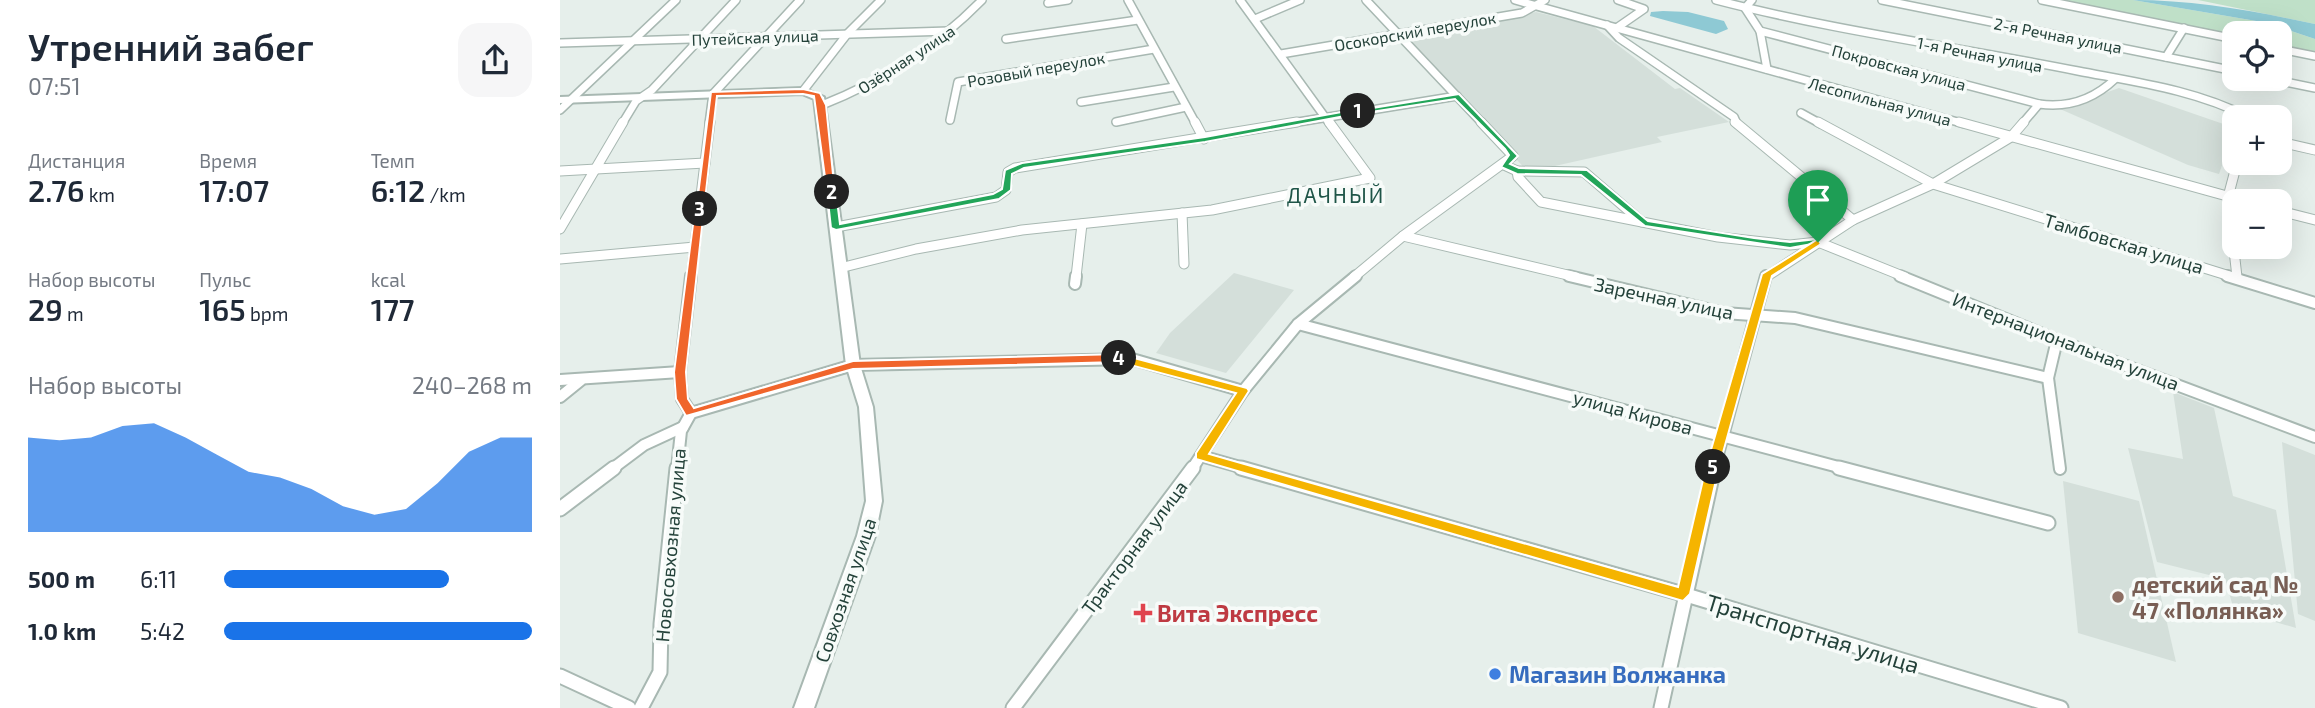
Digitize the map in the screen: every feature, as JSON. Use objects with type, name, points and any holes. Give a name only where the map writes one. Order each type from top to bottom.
[{"type":"street","points":[[560,110],[565,100],[676,0]]},
{"type":"street","points":[[560,229],[639,98],[652,89],[736,0]]},
{"type":"street","points":[[800,0],[769,37],[713,94],[680,372],[682,399],[691,413],[853,365],[1132,359],[1243,391]]},
{"type":"street","points":[[803,91],[848,33],[881,0]]},
{"type":"street","name":"Озёрная улица","points":[[821,101],[862,90],[949,31],[982,0]]},
{"type":"street","points":[[1048,3],[1068,0]]},
{"type":"street","points":[[1128,0],[1205,139]]},
{"type":"street","points":[[840,268],[916,248],[1082,224],[1182,213],[1282,197],[1370,178],[1240,0]]},
{"type":"street","points":[[1255,19],[1300,0]]},
{"type":"street","points":[[1366,0],[1508,147],[1513,156],[1504,165],[1517,171],[1584,172],[1645,223]]},
{"type":"street","points":[[1515,0],[1542,3],[1606,23],[1619,30],[1734,117],[1735,122],[1853,220]]},
{"type":"street","points":[[1618,0],[1644,9],[1619,30]]},
{"type":"street","name":"1-я Речная улица","points":[[1716,0],[1745,8],[2115,79],[2194,96],[2222,106]]},
{"type":"street","points":[[1752,0],[1745,8],[1760,32],[1767,69]]},
{"type":"street","name":"2-я Речная улица","points":[[1882,0],[2222,68]]},
{"type":"street","points":[[2042,0],[2222,36]]},
{"type":"street","points":[[1943,12],[1950,1]]},
{"type":"street","name":"Осокорский переулок","points":[[1281,54],[1522,13],[1542,3]]},
{"type":"street","points":[[1006,39],[1138,20]]},
{"type":"street","points":[[2166,57],[2185,29]]},
{"type":"street","name":"Лесопильная улица","points":[[1619,30],[2222,195]]},
{"type":"street","name":"Путейская улица","points":[[560,43],[949,31]]},
{"type":"street","name":"Покровская улица","points":[[1760,32],[2056,107],[2089,97],[2107,88],[2115,79]]},
{"type":"street","name":"Розовый переулок","points":[[950,120],[958,82],[1154,49]]},
{"type":"street","points":[[2292,51],[2315,56]]},
{"type":"street","points":[[2292,83],[2315,88]]},
{"type":"street","points":[[1082,102],[1174,87]]},
{"type":"street","points":[[565,100],[803,91],[821,101]]},
{"type":"street","points":[[836,228],[996,197],[1006,190],[1008,172],[1015,168],[1457,96]]},
{"type":"street","name":"Совхозная улица","points":[[804,708],[866,536],[874,501],[866,407],[853,365],[821,101]]},
{"type":"street","points":[[1661,708],[1683,594],[1721,435],[1767,274],[1853,220],[1933,184],[2011,137],[2039,104]]},
{"type":"street","points":[[1116,122],[1186,107]]},
{"type":"street","name":"Тамбовская улица","points":[[1801,113],[1933,184],[2315,303]]},
{"type":"street","points":[[2292,145],[2315,150]]},
{"type":"street","points":[[560,172],[705,163]]},
{"type":"street","name":"Тракторная улица","points":[[1013,708],[1201,456],[1243,391],[1298,324],[1404,236],[1504,165]]},
{"type":"street","points":[[1517,171],[1518,177],[1541,201],[1645,223],[1754,241],[1790,245],[1818,242]]},
{"type":"street","points":[[1182,213],[1184,264]]},
{"type":"street","points":[[2292,214],[2315,220]]},
{"type":"street","points":[[1075,284],[1082,224]]},
{"type":"street","name":"Заречная улица","points":[[1404,236],[1711,310],[1795,318],[2048,377]]},
{"type":"street","name":"Интернациональная улица","points":[[1818,242],[2057,340],[2315,438]]},
{"type":"street","points":[[560,260],[695,247]]},
{"type":"street","points":[[2235,259],[2237,277]]},
{"type":"street","name":"улица Кирова","points":[[1298,324],[2048,523]]},
{"type":"street","points":[[2057,340],[2048,377],[2060,469]]},
{"type":"street","points":[[560,380],[680,372]]},
{"type":"street","points":[[560,397],[581,380]]},
{"type":"street","name":"Новосовхозная улица","points":[[641,708],[660,672],[661,624],[683,427],[691,413]]},
{"type":"street","points":[[560,509],[644,445],[683,427]]},
{"type":"street","name":"Транспортная улица","points":[[1201,456],[1683,594],[2061,708]]},
{"type":"street","points":[[560,676],[629,708]]},
{"type":"shaded area","points":[[1536,12],[1593,26],[1675,89],[1680,88],[1729,122],[1657,137],[1662,142],[1528,172],[1406,39]]},
{"type":"shaded area","points":[[2119,88],[2222,124],[2222,165],[2219,174],[2188,165],[2060,109]]},
{"type":"shaded area","points":[[1234,273],[1294,290],[1226,373],[1156,353],[1170,333]]},
{"type":"shaded area","points":[[2173,392],[2214,408],[2233,496],[2276,510],[2296,628],[2234,610],[2225,579],[2157,562],[2128,448],[2183,459]]},
{"type":"shaded area","points":[[2282,442],[2315,455],[2315,621],[2298,614]]},
{"type":"shaded area","name":"детский сад № 47 «Полянка»","points":[[2063,481],[2139,501],[2176,662],[2078,633]]},
{"type":"green space","points":[[2050,0],[2133,0],[2256,21],[2222,21],[2222,34]]},
{"type":"green space","points":[[2198,0],[2315,0],[2315,24]]},
{"type":"green space","points":[[2292,31],[2315,39],[2315,54],[2292,49]]},
{"type":"water","points":[[2133,0],[2224,7],[2315,24],[2315,39],[2292,31],[2292,21],[2256,21]]},
{"type":"water","points":[[1651,12],[1688,12],[1724,21],[1728,29],[1716,34],[1650,16]]},
{"type":"place","name":"детский сад № 47 «Полянка»","points":[[2118,597]]},
{"type":"place","name":"Вита Экспресс","points":[[1143,613]]},
{"type":"place","name":"Магазин Волжанка","points":[[1495,674]]},
{"type":"district","name":"ДАЧНЫЙ","points":[[1336,194]]},
{"type":"route","points":[[803,91],[818,94],[822,105],[836,228],[996,197],[1006,190],[1008,172],[1022,166],[1205,139],[1327,116],[1457,96],[1508,147],[1513,156],[1504,165],[1517,171],[1584,172],[1645,223],[1718,237],[1790,245],[1818,242],[1767,274],[1721,435],[1683,594],[1201,456],[1243,391],[1132,359],[853,365],[691,413],[682,399],[680,372],[713,94],[803,91]]}]
